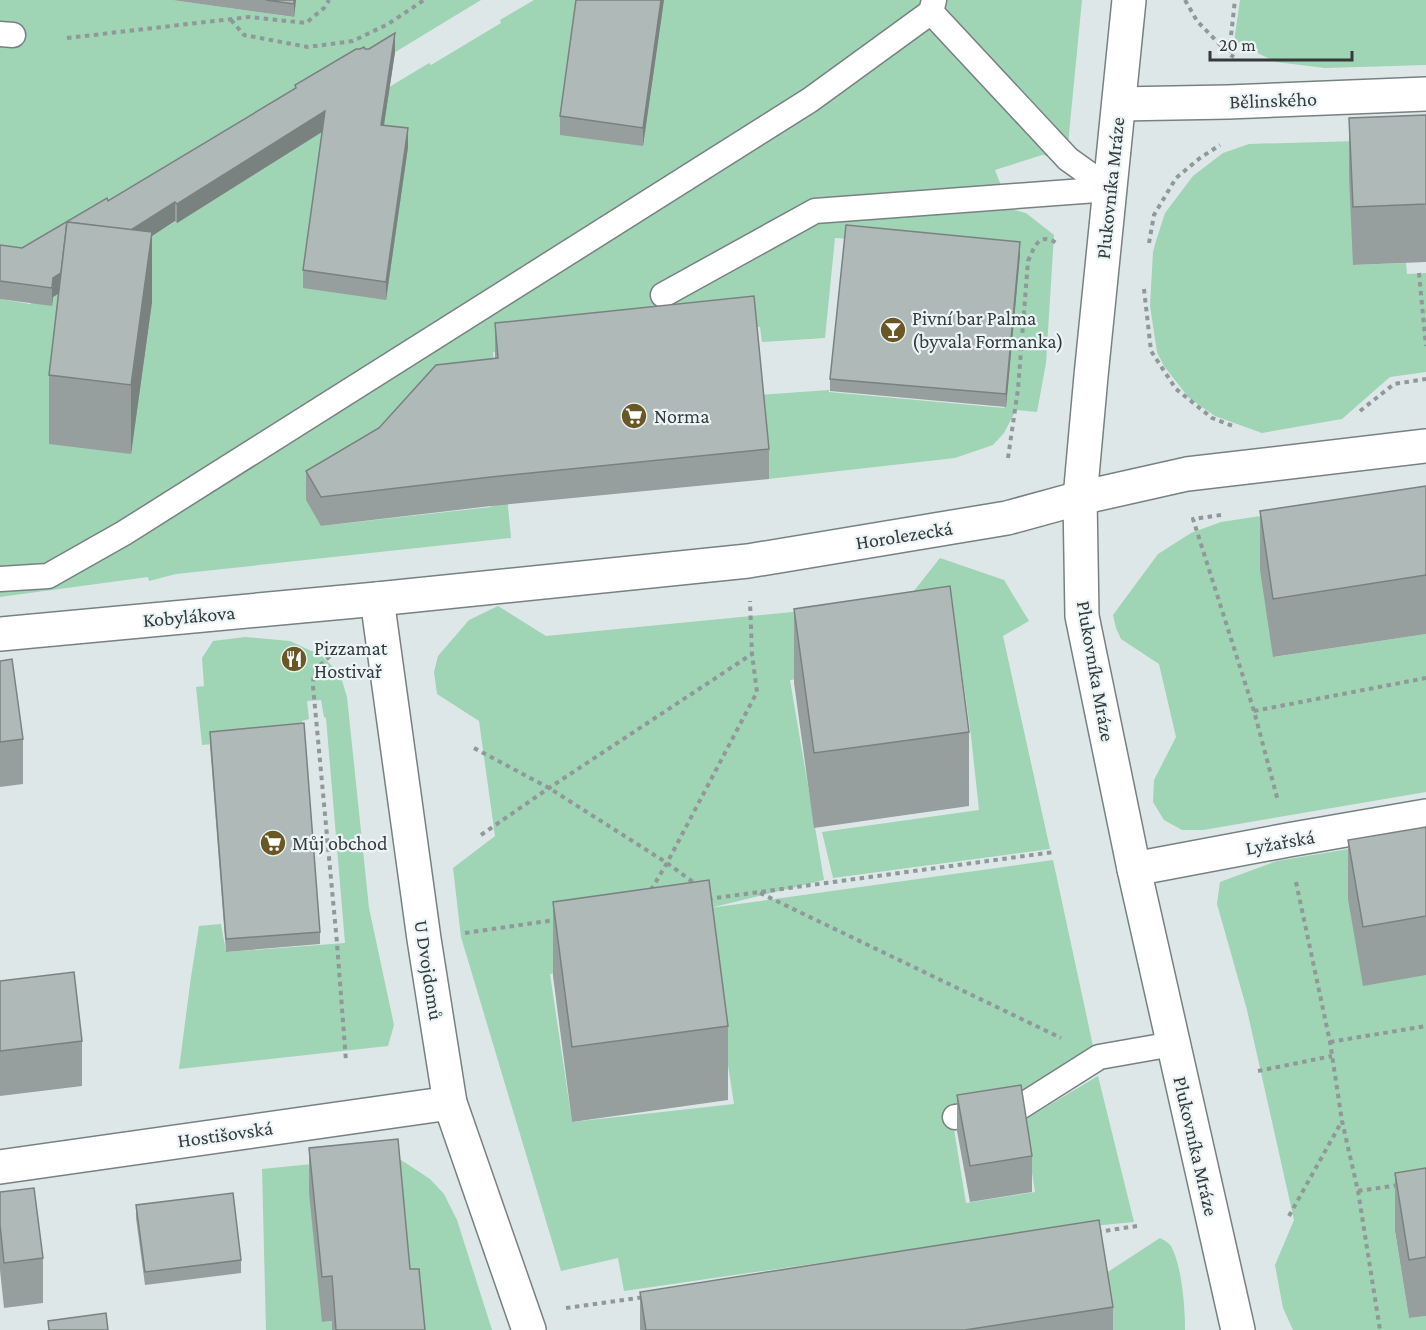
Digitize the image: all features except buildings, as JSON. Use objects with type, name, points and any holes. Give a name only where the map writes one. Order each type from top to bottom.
[{"type":"street","name":"Plukovníka Mráze","points":[[1129,0],[1080,498],[1082,616],[1134,869],[1238,1330]]},
{"type":"street","name":"Bělinského","points":[[1119,104],[1426,94]]},
{"type":"street","name":"Horolezecká","points":[[377,599],[748,561],[1007,518],[1080,498],[1187,474],[1426,446]]},
{"type":"street","name":"Kobylákova","points":[[0,634],[377,599]]},
{"type":"street","name":"U Dvojdomů","points":[[377,599],[424,939],[450,1103],[529,1330]]},
{"type":"street","name":"Lyžařská","points":[[1134,869],[1426,816]]},
{"type":"street","name":"Hostišovská","points":[[0,1167],[450,1103]]},
{"type":"lane","points":[[0,579],[48,576],[124,533],[810,100],[932,6],[1068,159],[1110,189]]},
{"type":"lane","points":[[663,295],[815,211],[1110,189]]},
{"type":"lane","points":[[955,1117],[1020,1107],[1100,1057],[1173,1044]]},
{"type":"path","points":[[67,38],[249,17],[306,23],[324,8],[329,0]]},
{"type":"path","points":[[231,20],[244,35],[308,46],[352,41],[388,24],[424,0]]},
{"type":"path","points":[[1185,0],[1197,21],[1231,55],[1235,0]]},
{"type":"path","points":[[1149,248],[1154,215],[1176,178],[1200,158],[1225,142]]},
{"type":"path","points":[[1008,458],[1018,389],[1028,261],[1037,242],[1043,239],[1058,244]]},
{"type":"path","points":[[1419,273],[1426,346]]},
{"type":"path","points":[[1143,282],[1151,351],[1176,389],[1212,418],[1238,428]]},
{"type":"path","points":[[1353,416],[1394,384],[1426,379]]},
{"type":"path","points":[[1193,519],[1254,711],[1288,840],[1330,1042],[1342,1121],[1359,1191],[1380,1330]]},
{"type":"path","points":[[646,899],[757,692],[752,654],[748,561]]},
{"type":"path","points":[[481,835],[752,654]]},
{"type":"path","points":[[330,656],[316,669],[313,686],[346,1060]]},
{"type":"path","points":[[1254,711],[1426,678]]},
{"type":"path","points":[[474,748],[549,788],[667,863],[715,898]]},
{"type":"path","points":[[704,900],[1054,852]]},
{"type":"path","points":[[760,892],[1100,1057]]},
{"type":"path","points":[[455,934],[559,919]]},
{"type":"path","points":[[1330,1042],[1426,1026]]},
{"type":"path","points":[[1258,1071],[1332,1056]]},
{"type":"path","points":[[1289,1216],[1342,1121]]},
{"type":"path","points":[[1359,1191],[1404,1185]]},
{"type":"path","points":[[1090,1233],[1137,1226]]},
{"type":"path","points":[[565,1308],[647,1297]]},
{"type":"green space","points":[[0,0],[172,0],[293,17],[296,0],[481,0],[369,68],[0,264]]},
{"type":"green space","points":[[534,0],[579,0],[643,146],[664,0],[1082,0],[1068,159],[1042,155],[995,170],[1010,209],[1026,213],[1054,235],[1046,363],[1037,412],[1016,410],[1004,433],[993,445],[955,458],[768,479],[760,395],[829,390],[829,392],[1004,408],[1019,248],[835,238],[825,338],[762,342],[760,327],[754,326],[493,352],[511,538],[176,574],[149,581],[148,577],[0,597],[0,299],[30,304],[133,248],[321,130],[325,135],[381,144],[386,89],[501,23],[500,20]],"holes":[[[479,390],[491,507],[321,526]]]},
{"type":"green space","points":[[1240,0],[1426,0],[1426,65],[1325,68],[1276,62],[1234,42]]},
{"type":"green space","points":[[1426,139],[1353,265],[1406,263],[1407,274],[1426,273],[1426,372],[1390,377],[1342,419],[1262,433],[1215,416],[1189,398],[1164,366],[1157,352],[1150,306],[1153,252],[1165,213],[1193,176],[1223,153],[1249,144]]},
{"type":"green space","points":[[1426,491],[1274,657],[1426,634],[1426,792],[1203,830],[1182,830],[1164,820],[1153,802],[1154,780],[1176,737],[1159,664],[1121,639],[1113,615],[1158,554],[1191,533],[1221,522]]},
{"type":"green space","points":[[940,558],[1004,580],[1029,621],[1003,636],[1050,849],[833,878],[822,832],[979,810],[960,658],[790,680],[824,880],[710,908],[1053,860],[1093,1046],[1018,1095],[951,1111],[966,1203],[1035,1192],[1024,1120],[1098,1076],[1134,1222],[1041,1231],[624,1291],[618,1258],[561,1271],[461,937],[453,868],[495,836],[479,721],[437,694],[434,672],[438,656],[469,620],[498,606],[546,636],[906,601]],"holes":[[[704,909],[734,1104],[572,1122],[550,974],[707,952]]]},
{"type":"green space","points":[[245,637],[290,641],[322,656],[340,674],[347,697],[369,908],[394,1025],[388,1046],[179,1069],[199,926],[221,924],[226,952],[345,943],[326,718],[321,700],[307,701],[309,719],[302,721],[304,736],[202,745],[196,687],[204,686],[202,658],[213,641]]},
{"type":"green space","points":[[1426,836],[1426,1226],[1395,1232],[1409,1318],[1426,1316],[1426,1330],[1293,1330],[1283,1308],[1275,1265],[1294,1220],[1247,1010],[1217,904],[1220,882],[1277,861]]},
{"type":"green space","points":[[373,1158],[401,1160],[430,1179],[444,1194],[457,1220],[492,1330],[421,1330],[410,1314],[398,1185],[322,1322],[332,1321],[332,1330],[266,1330],[262,1169]]},
{"type":"green space","points":[[1160,1238],[1171,1246],[1178,1264],[1185,1330],[1109,1330],[1100,1277]]},
{"type":"place","name":"Pivní bar Palma (byvala Formanka)","points":[[893,330]]},
{"type":"place","name":"Norma","points":[[634,416]]},
{"type":"place","name":"Pizzamat Hostivař","points":[[294,659]]},
{"type":"place","name":"Můj obchod","points":[[273,843]]}]
